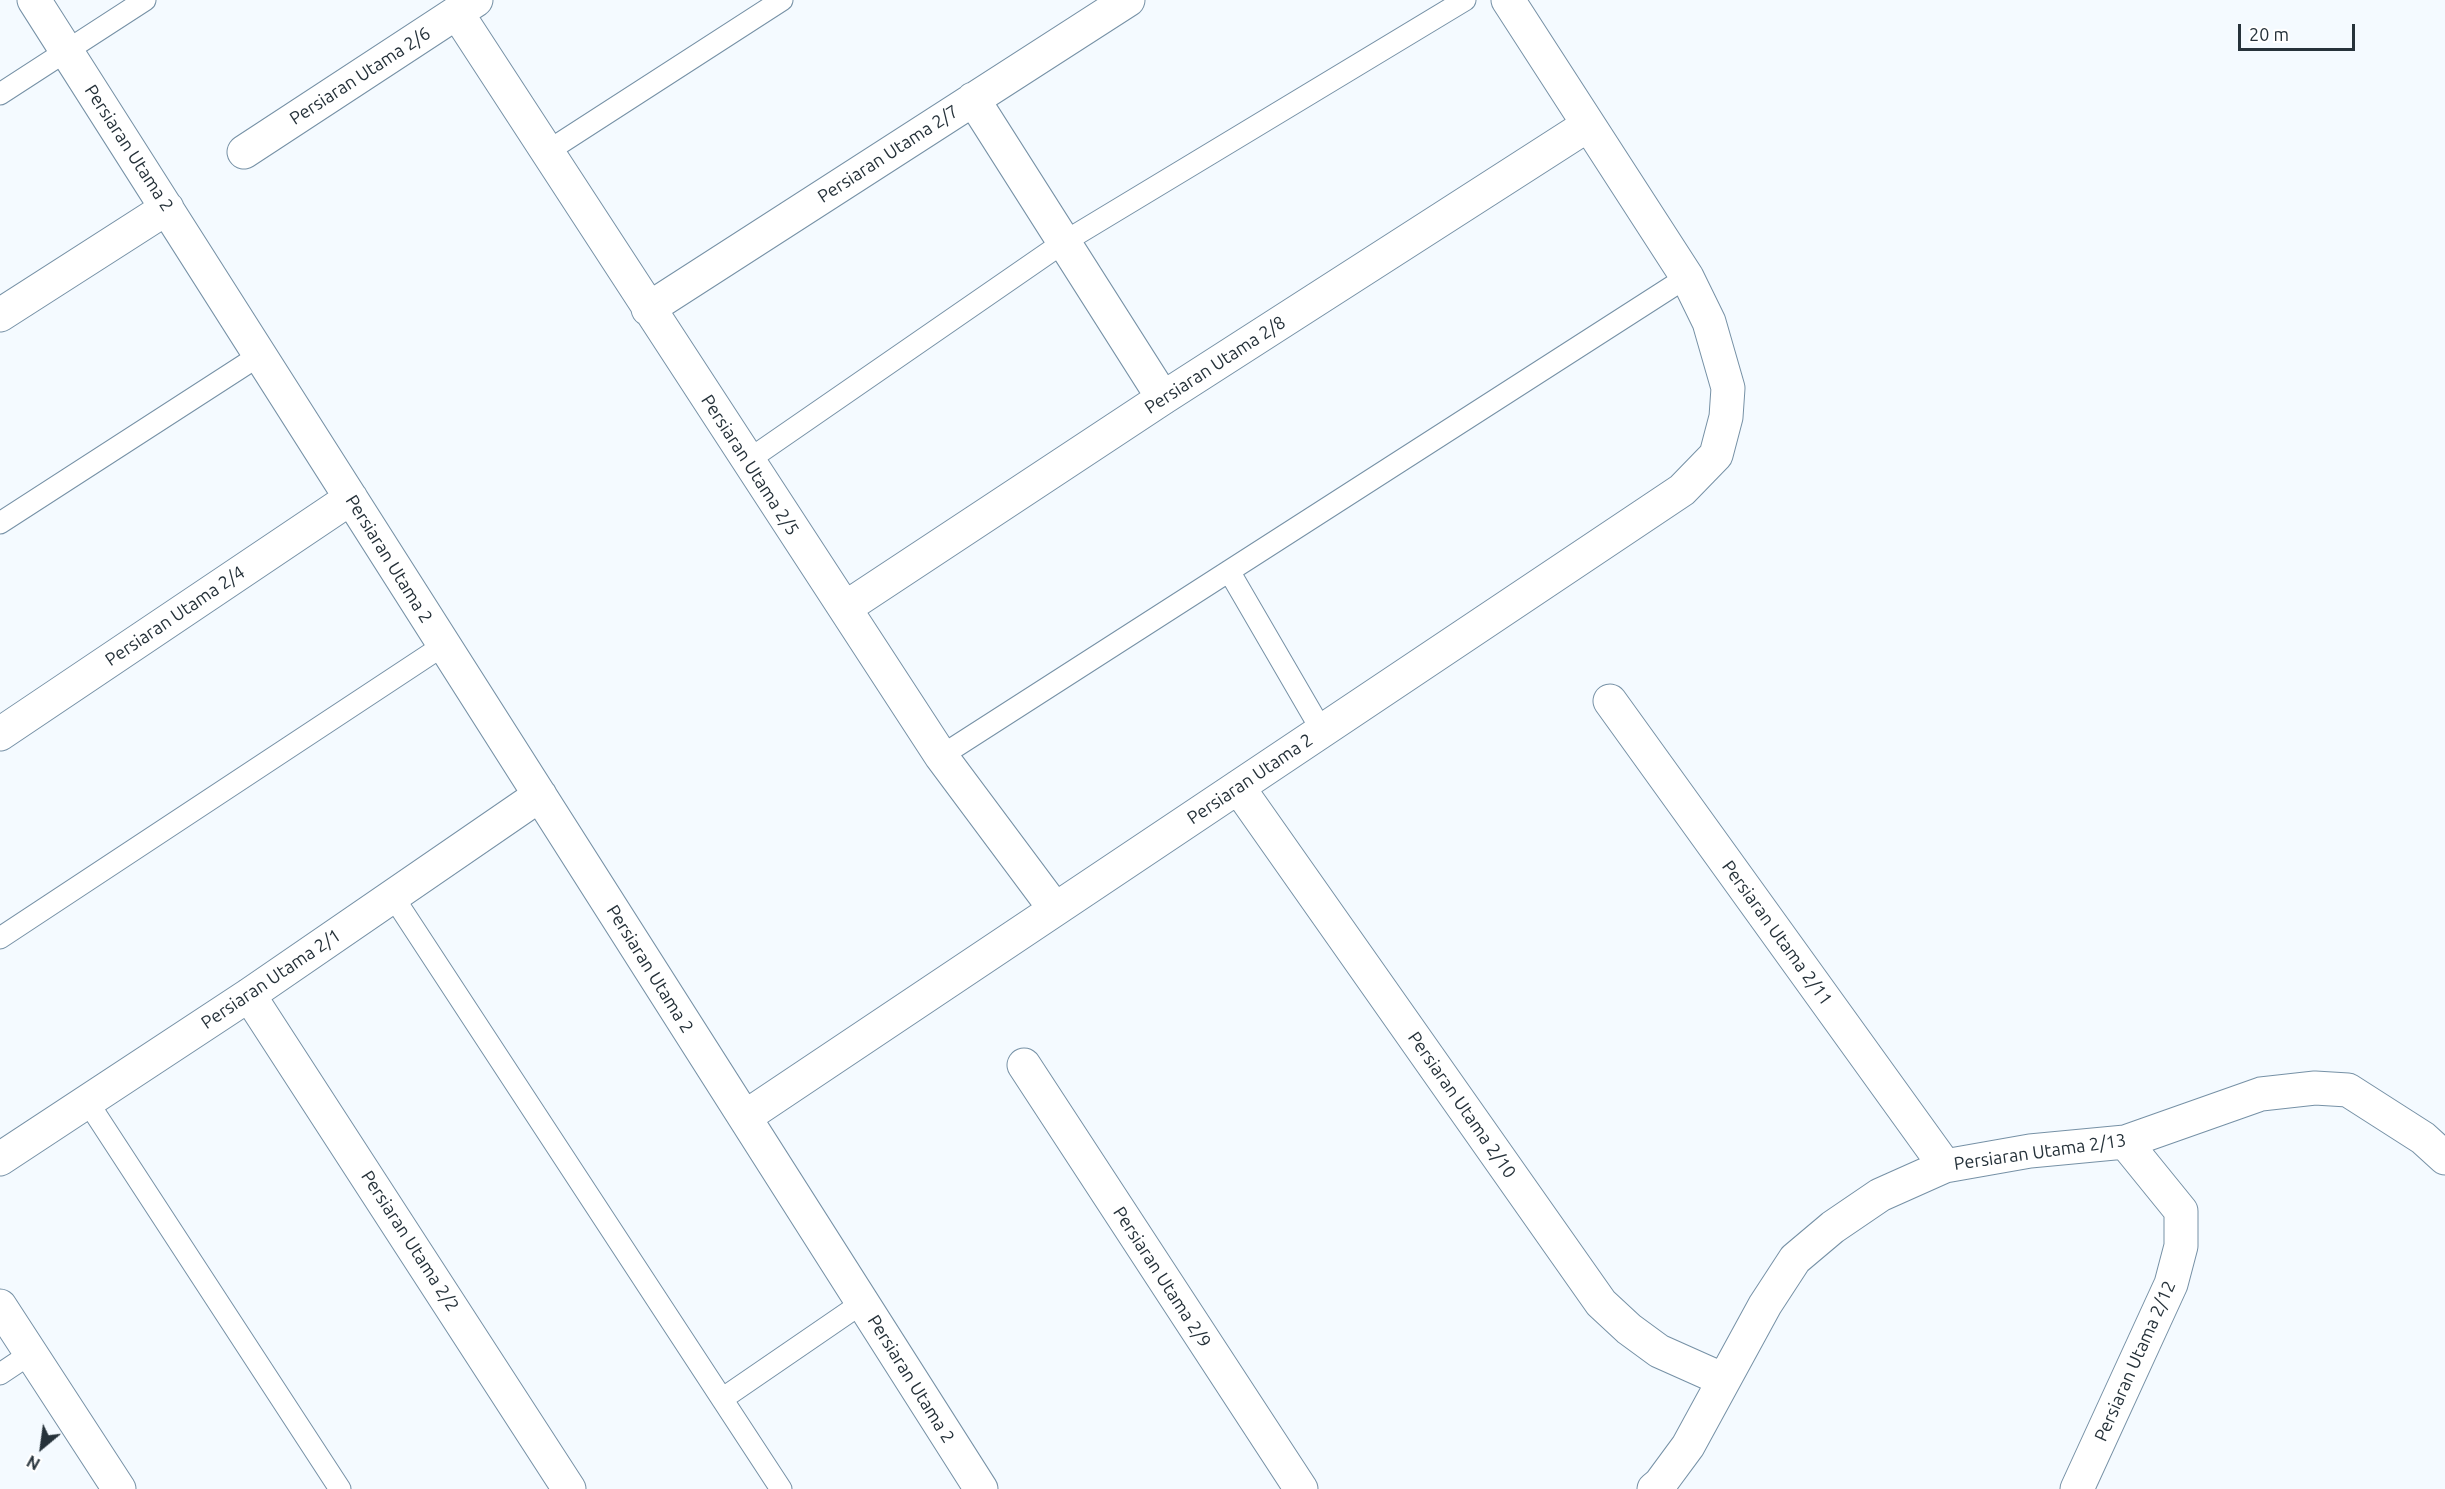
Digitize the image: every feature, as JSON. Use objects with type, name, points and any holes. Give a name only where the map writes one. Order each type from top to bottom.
[{"type":"street","name":"Persiaran Utama 2","points":[[34,0],[981,1489]]},
{"type":"street","name":"Persiaran Utama 2/7","points":[[648,309],[1128,0]]},
{"type":"street","name":"Persiaran Utama 2","points":[[745,1117],[1682,490],[1716,455],[1726,417],[1728,388],[1725,368],[1709,322],[1687,277],[1508,0]]},
{"type":"street","name":"Persiaran Utama 2/5","points":[[466,6],[545,153],[941,756],[1055,909]]},
{"type":"street","name":"Persiaran Utama 2/6","points":[[244,152],[466,6]]},
{"type":"street","points":[[973,99],[1163,398]]},
{"type":"street","name":"Persiaran Utama 2/8","points":[[845,608],[1163,398],[1588,125]]},
{"type":"street","points":[[0,315],[167,208]]},
{"type":"street","name":"Persiaran Utama 2/4","points":[[0,734],[351,498]]},
{"type":"street","name":"Persiaran Utama 2/11","points":[[1610,701],[1944,1166]]},
{"type":"street","name":"Persiaran Utama 2/10","points":[[1238,787],[1601,1303],[1629,1329],[1659,1351],[1724,1380]]},
{"type":"street","name":"Persiaran Utama 2/1","points":[[0,1159],[249,995],[540,795]]},
{"type":"street","name":"Persiaran Utama 2/2","points":[[249,995],[568,1489]]},
{"type":"street","name":"Persiaran Utama 2/9","points":[[1024,1065],[1301,1489]]},
{"type":"street","name":"Persiaran Utama 2/13","points":[[1654,1489],[1660,1485],[1688,1446],[1765,1305],[1795,1259],[1833,1227],[1880,1195],[1944,1166],[2030,1151],[2125,1142],[2261,1094],[2315,1088],[2348,1090],[2423,1138],[2445,1158]]},
{"type":"street","name":"Persiaran Utama 2/12","points":[[2077,1489],[2171,1284],[2181,1245],[2181,1211],[2125,1142]]},
{"type":"street","points":[[0,1306],[119,1489]]},
{"type":"lane","points":[[0,94],[145,0]]},
{"type":"lane","points":[[545,153],[782,0]]},
{"type":"lane","points":[[747,461],[1064,242],[1465,0]]},
{"type":"lane","points":[[941,756],[1687,277]]},
{"type":"lane","points":[[0,523],[260,355]]},
{"type":"lane","points":[[1228,571],[1322,730]]},
{"type":"lane","points":[[0,938],[444,645]]},
{"type":"lane","points":[[392,895],[781,1489]]},
{"type":"lane","points":[[87,1101],[340,1489]]},
{"type":"lane","points":[[722,1399],[862,1303]]},
{"type":"lane","points":[[0,1374],[30,1354]]}]
